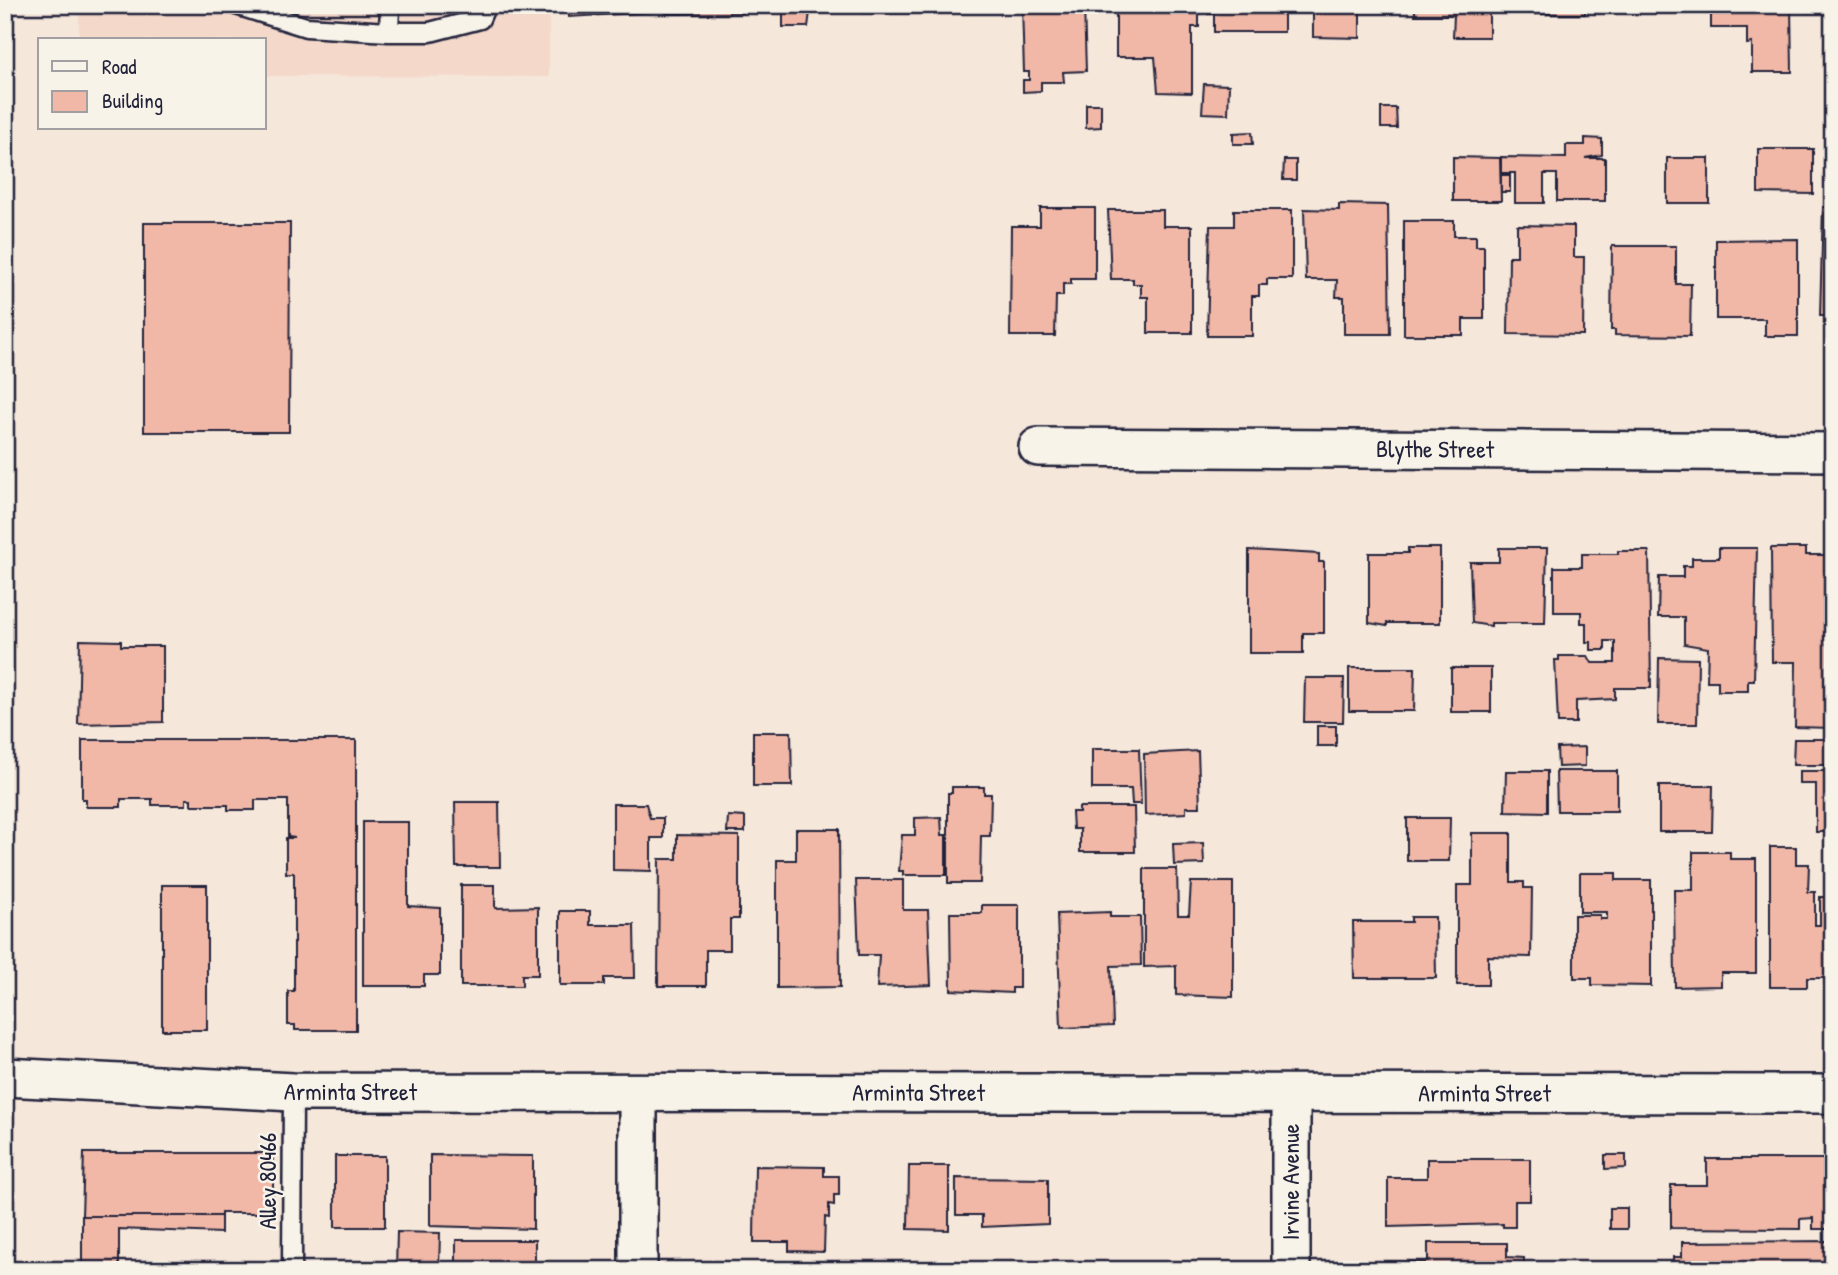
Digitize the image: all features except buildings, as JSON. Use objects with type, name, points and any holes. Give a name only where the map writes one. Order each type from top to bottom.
[{"type":"street","name":"Blythe Street","points":[[1038,447],[1833,452]]},
{"type":"street","name":"Arminta Street","points":[[5,1077],[293,1092],[1833,1094]]},
{"type":"street","points":[[638,1094],[638,1270]]},
{"type":"street","name":"Irvine Avenue","points":[[1291,1094],[1291,1270]]},
{"type":"lane","points":[[236,5],[306,27],[389,32],[430,32],[480,19],[486,5]]},
{"type":"lane","points":[[389,32],[390,5]]},
{"type":"lane","name":"Alley 80466","points":[[292,1270],[293,1092]]},
{"type":"shaded area","points":[[79,5],[549,5],[549,77],[266,76],[266,38],[79,38]]}]
